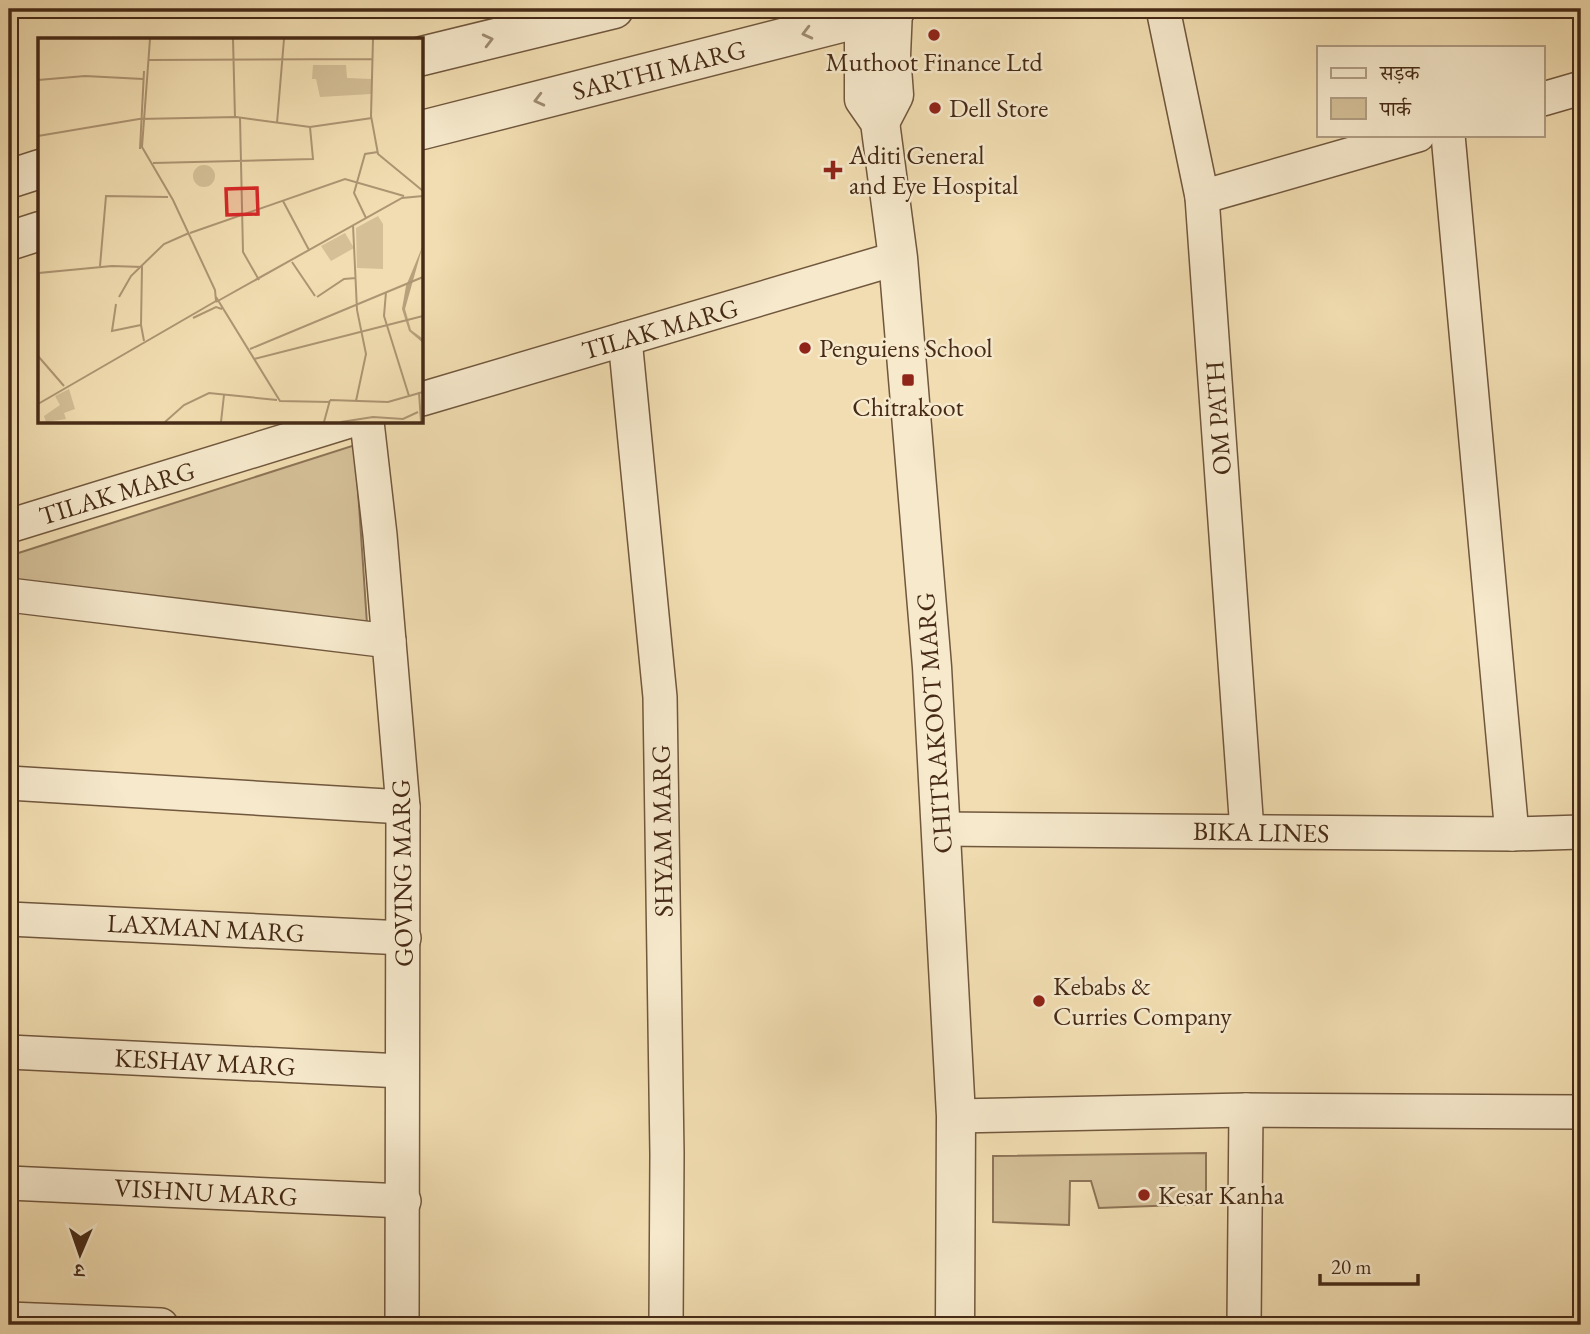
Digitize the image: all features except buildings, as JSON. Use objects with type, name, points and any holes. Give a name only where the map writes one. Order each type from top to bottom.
[{"type":"street","points":[[424,56],[614,9]]},
{"type":"street","name":"OM PATH","points":[[1163,9],[1202,197],[1247,831]]},
{"type":"street","name":"CHITRAKOOT MARG","points":[[882,11],[864,99],[880,122],[898,258],[932,667],[956,1116],[955,1325]]},
{"type":"street","name":"SARTHI MARG","points":[[424,129],[882,11]]},
{"type":"street","points":[[1544,99],[1581,88]]},
{"type":"street","points":[[1202,197],[1415,136]]},
{"type":"street","points":[[1448,136],[1512,834]]},
{"type":"street","points":[[9,179],[38,170]]},
{"type":"street","points":[[9,241],[38,233]]},
{"type":"street","name":"TILAK MARG","points":[[424,398],[898,258]]},
{"type":"street","name":"SHYAM MARG","points":[[625,339],[660,697],[667,1154],[666,1325]]},
{"type":"street","name":"TILAK MARG","points":[[9,526],[340,424]]},
{"type":"street","name":"GOVING MARG","points":[[367,424],[403,807],[402,1325]]},
{"type":"street","points":[[9,595],[389,641]]},
{"type":"street","points":[[9,783],[403,807]]},
{"type":"street","name":"BIKA LINES","points":[[941,829],[1512,834],[1581,832]]},
{"type":"street","name":"LAXMAN MARG","points":[[9,919],[404,938]]},
{"type":"street","name":"KESHAV MARG","points":[[9,1052],[402,1071]]},
{"type":"street","points":[[1244,1325],[1246,1110]]},
{"type":"street","points":[[956,1116],[1246,1110],[1581,1112]]},
{"type":"street","name":"VISHNU MARG","points":[[9,1183],[404,1201]]},
{"type":"street","points":[[9,1319],[160,1325]]},
{"type":"green space","points":[[355,445],[367,624],[9,601],[9,556]]},
{"type":"green space","points":[[1206,1153],[1206,1204],[1099,1208],[1091,1181],[1070,1181],[1069,1225],[993,1222],[993,1156]]},
{"type":"place","name":"Muthoot Finance Ltd","points":[[934,35]]},
{"type":"place","name":"Dell Store","points":[[935,108]]},
{"type":"place","name":"Aditi General and Eye Hospital","points":[[833,170]]},
{"type":"place","name":"Penguiens School","points":[[805,348]]},
{"type":"place","name":"Chitrakoot","points":[[908,380]]},
{"type":"place","name":"Kebabs & Curries Company","points":[[1039,1001]]},
{"type":"place","name":"Kesar Kanha","points":[[1144,1195]]}]
